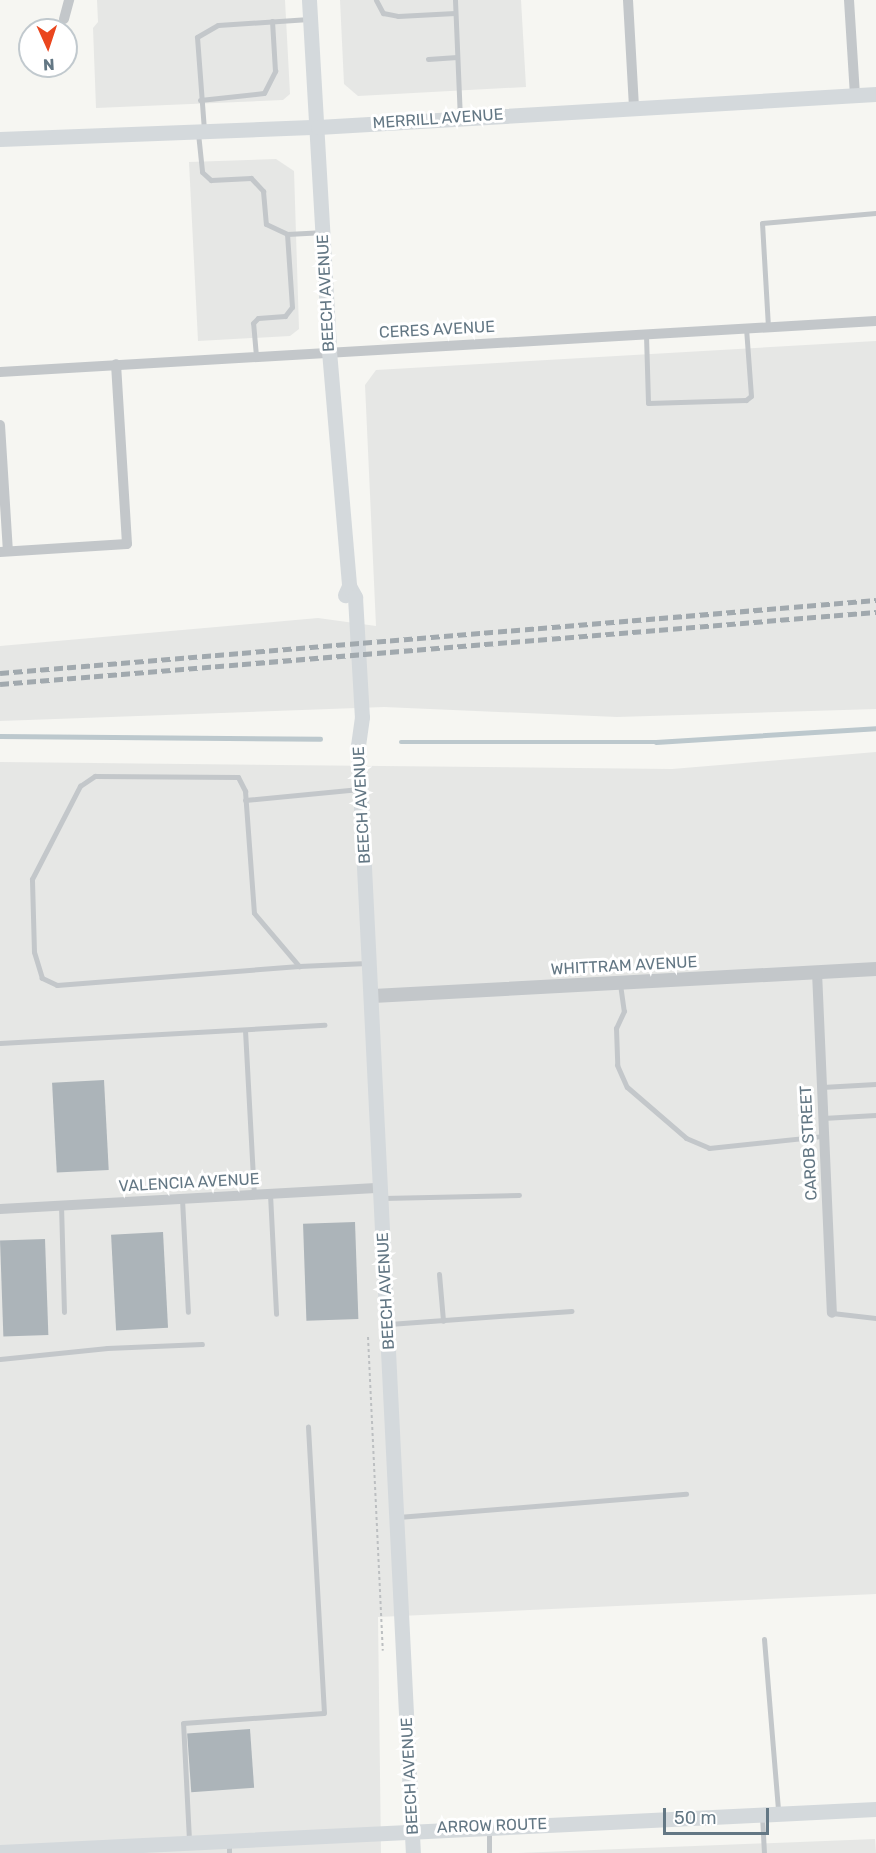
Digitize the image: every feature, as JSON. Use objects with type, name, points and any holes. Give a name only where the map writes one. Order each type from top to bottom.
[{"type":"main road","name":"BEECH AVENUE","points":[[309,0],[329,351],[349,586],[348,656],[353,719],[358,729],[373,996],[413,1853]]},
{"type":"main road","name":"MERRILL AVENUE","points":[[0,139],[318,127],[876,94]]},
{"type":"main road","name":"ARROW ROUTE","points":[[0,1852],[121,1849],[190,1842],[229,1846],[412,1829],[876,1809]]},
{"type":"street","points":[[64,18],[69,0]]},
{"type":"street","points":[[628,0],[633,107]]},
{"type":"street","points":[[849,0],[855,95]]},
{"type":"street","name":"CERES AVENUE","points":[[0,372],[329,351],[876,321]]},
{"type":"street","points":[[0,425],[4,552],[127,544],[116,364]]},
{"type":"street","name":"WHITTRAM AVENUE","points":[[373,996],[876,969]]},
{"type":"street","name":"CAROB STREET","points":[[817,972],[832,1313]]},
{"type":"street","name":"VALENCIA AVENUE","points":[[0,1209],[270,1194],[381,1193]]},
{"type":"lane","points":[[376,0],[383,13],[398,16],[455,13]]},
{"type":"lane","points":[[455,0],[460,117]]},
{"type":"lane","points":[[311,19],[218,25],[197,37],[202,172],[211,180],[250,178],[263,191],[266,224],[287,234],[323,232]]},
{"type":"lane","points":[[200,100],[264,93],[275,71],[272,21]]},
{"type":"lane","points":[[428,59],[457,57]]},
{"type":"lane","points":[[768,327],[762,223],[876,213]]},
{"type":"lane","points":[[256,356],[254,323],[258,318],[285,316],[292,307],[287,234]]},
{"type":"lane","points":[[646,334],[648,403],[746,400],[751,396],[746,328]]},
{"type":"lane","points":[[298,966],[254,913],[245,800],[238,777],[107,776],[86,780],[32,879],[37,965],[42,978],[57,985],[298,966],[371,963]]},
{"type":"lane","points":[[245,800],[361,789]]},
{"type":"lane","points":[[620,983],[624,1011],[616,1028],[617,1065],[627,1087],[686,1138],[709,1148],[824,1136]]},
{"type":"lane","points":[[0,1043],[325,1025]]},
{"type":"lane","points":[[245,1030],[254,1195]]},
{"type":"lane","points":[[822,1087],[876,1084]]},
{"type":"lane","points":[[824,1118],[876,1115]]},
{"type":"lane","points":[[381,1193],[519,1195]]},
{"type":"lane","points":[[270,1194],[276,1314]]},
{"type":"lane","points":[[182,1199],[188,1312]]},
{"type":"lane","points":[[61,1205],[64,1312]]},
{"type":"lane","points":[[439,1274],[443,1321]]},
{"type":"lane","points":[[387,1324],[443,1321],[479,1314],[572,1311]]},
{"type":"lane","points":[[832,1313],[876,1318]]},
{"type":"lane","points":[[0,1359],[107,1348],[202,1344]]},
{"type":"lane","points":[[190,1842],[183,1723],[324,1713],[308,1426]]},
{"type":"lane","points":[[398,1517],[686,1494]]},
{"type":"lane","points":[[764,1639],[770,1813],[764,1853]]},
{"type":"lane","points":[[489,1827],[489,1853]]},
{"type":"path","points":[[368,1337],[383,1651]]},
{"type":"shaded area","points":[[97,0],[285,0],[290,94],[283,100],[96,108],[93,28],[98,22]]},
{"type":"shaded area","points":[[340,0],[521,0],[526,87],[358,96],[344,84]]},
{"type":"shaded area","points":[[276,159],[294,171],[299,329],[290,336],[198,341],[189,162]]},
{"type":"shaded area","points":[[876,341],[876,709],[617,717],[384,707],[0,721],[0,646],[318,618],[376,626],[365,385],[376,370]]},
{"type":"shaded area","points":[[876,752],[876,1594],[378,1617],[381,1853],[0,1853],[0,762],[672,769]]},
{"type":"shaded area","points":[[875,1839],[876,1853],[518,1853]]},
{"type":"building","points":[[104,1080],[109,1170],[57,1173],[52,1083]]},
{"type":"building","points":[[355,1222],[358,1319],[306,1321],[303,1224]]},
{"type":"building","points":[[163,1232],[168,1328],[116,1331],[111,1235]]},
{"type":"building","points":[[45,1239],[48,1335],[3,1337],[0,1241]]},
{"type":"building","points":[[250,1729],[254,1788],[191,1792],[187,1733]]},
{"type":"waterway","points":[[401,742],[656,742],[876,728]]},
{"type":"waterway","points":[[0,736],[320,739]]},
{"type":"railway","points":[[0,673],[876,600]]},
{"type":"railway","points":[[0,684],[876,612]]}]
